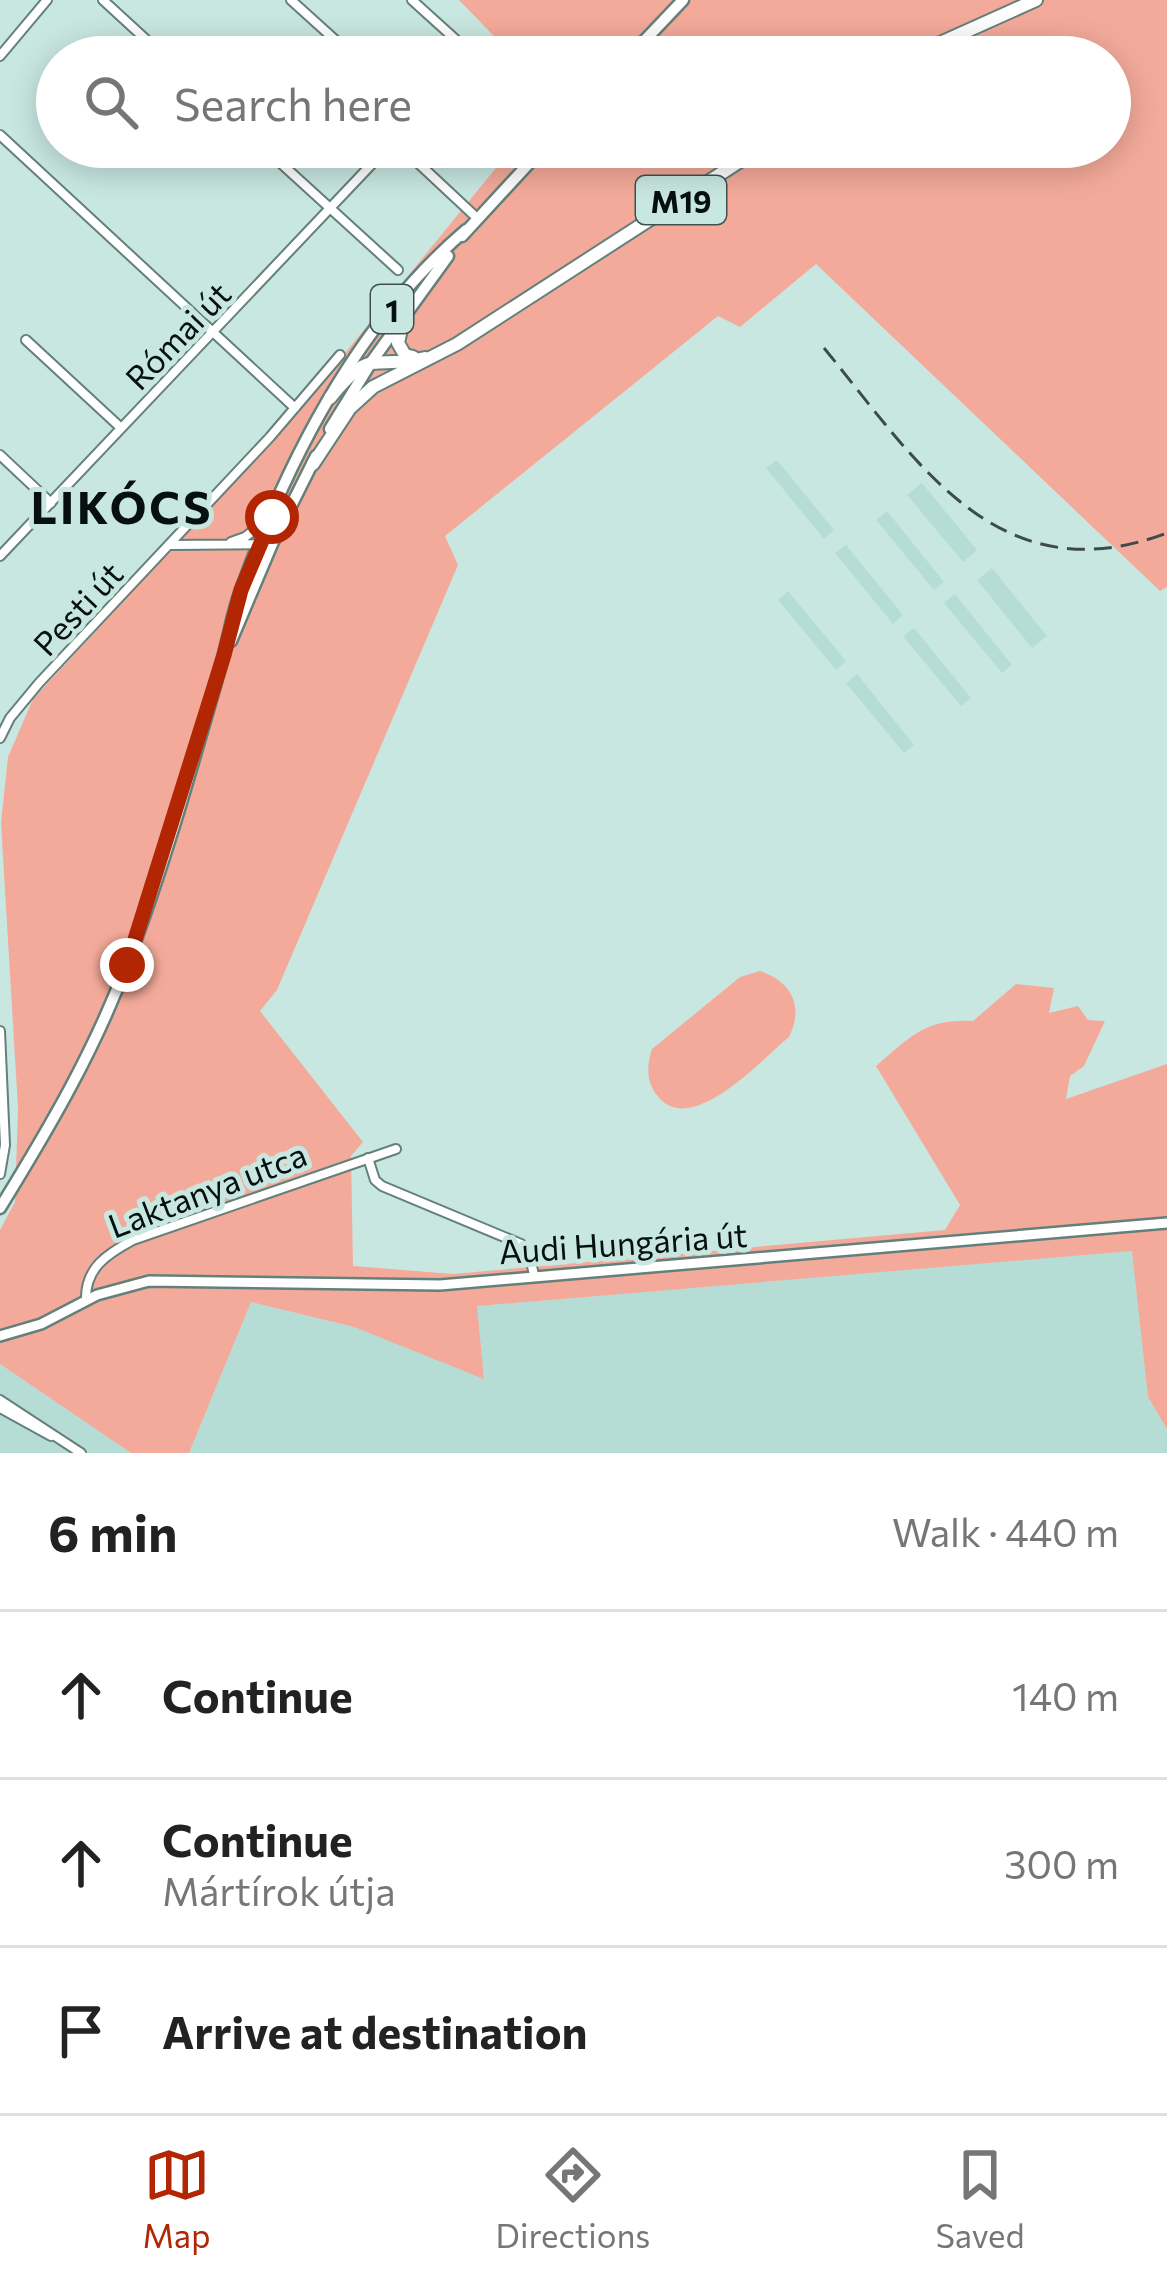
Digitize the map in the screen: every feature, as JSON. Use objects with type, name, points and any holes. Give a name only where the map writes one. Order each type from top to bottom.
[{"type":"highway","points":[[956,36],[1036,0]]},
{"type":"highway","name":"M19","points":[[432,357],[729,168]]},
{"type":"highway","points":[[404,315],[398,334],[402,352],[432,357]]},
{"type":"highway","points":[[330,398],[357,367],[372,361],[432,357]]},
{"type":"highway","points":[[313,464],[361,396],[432,357]]},
{"type":"main road","points":[[649,36],[682,0]]},
{"type":"main road","name":"1","points":[[0,1208],[65,1100],[127,965],[224,655],[292,466],[330,398],[392,309],[524,168]]},
{"type":"main road","name":"1","points":[[224,655],[248,570],[372,361],[466,230]]},
{"type":"street","points":[[0,56],[47,0]]},
{"type":"street","points":[[104,0],[143,36]]},
{"type":"street","points":[[291,0],[331,36]]},
{"type":"street","points":[[412,0],[452,36]]},
{"type":"street","points":[[0,135],[295,408]]},
{"type":"street","points":[[286,168],[398,270]]},
{"type":"street","name":"Római út","points":[[0,556],[369,168]]},
{"type":"street","points":[[423,168],[477,218]]},
{"type":"street","points":[[26,340],[120,427]]},
{"type":"street","name":"Pesti út","points":[[0,738],[22,702],[340,355]]},
{"type":"street","points":[[0,455],[51,503]]},
{"type":"street","points":[[218,544],[245,537],[272,517]]},
{"type":"street","points":[[218,544],[239,552],[248,570]]},
{"type":"street","points":[[169,545],[266,544]]},
{"type":"street","points":[[0,1030],[5,1145],[0,1174]]},
{"type":"street","name":"Laktanya utca","points":[[86,1300],[87,1285],[100,1261],[133,1240],[396,1149]]},
{"type":"street","points":[[368,1158],[382,1186],[521,1244],[534,1275]]},
{"type":"street","name":"Audi Hungária út","points":[[86,1300],[130,1284],[168,1279],[410,1286],[1167,1223]]},
{"type":"street","points":[[0,1336],[41,1324],[86,1300]]},
{"type":"street","points":[[0,1404],[81,1453]]},
{"type":"shaded area","points":[[459,0],[1167,0],[1167,587],[1160,591],[816,264],[740,327],[718,316],[445,536],[458,565],[277,990],[260,1011],[363,1142],[351,1156],[353,1266],[453,1274],[945,1230],[960,1205],[876,1066],[930,1026],[973,1021],[1016,984],[1054,988],[1049,1013],[1078,1006],[1088,1020],[1105,1021],[1084,1066],[1070,1076],[1066,1099],[1167,1064],[1167,1429],[1148,1397],[1132,1251],[477,1306],[484,1379],[354,1327],[251,1302],[189,1453],[131,1453],[0,1364],[0,1230],[15,1202],[18,1108],[1,823],[8,757],[33,699],[284,428],[496,168],[1131,168],[1131,36],[494,36]]},
{"type":"shaded area","points":[[777,460],[834,530],[824,539],[766,468]]},
{"type":"shaded area","points":[[922,483],[977,550],[963,562],[907,495]]},
{"type":"shaded area","points":[[887,511],[944,582],[934,590],[876,520]]},
{"type":"shaded area","points":[[846,545],[903,615],[893,624],[835,553]]},
{"type":"shaded area","points":[[992,568],[1047,636],[1032,648],[977,580]]},
{"type":"shaded area","points":[[788,591],[846,661],[836,670],[778,600]]},
{"type":"shaded area","points":[[955,594],[1012,665],[1002,673],[944,603]]},
{"type":"shaded area","points":[[914,628],[971,698],[961,706],[903,636]]},
{"type":"shaded area","points":[[857,674],[914,745],[904,753],[846,683]]},
{"type":"shaded area","points":[[760,971],[780,982],[792,996],[795,1015],[789,1037],[724,1092],[687,1108],[670,1106],[650,1084],[652,1049],[740,977]]},
{"type":"shaded area","points":[[1133,1250],[1148,1397],[1167,1429],[1167,1453],[189,1453],[251,1302],[354,1327],[484,1377],[476,1306]]},
{"type":"shaded area","points":[[0,1364],[131,1453],[0,1453]]},
{"type":"railway","points":[[824,348],[928,473],[966,506],[1008,532],[1055,547],[1107,548],[1167,533]]},
{"type":"district","name":"LIKÓCS","points":[[122,505]]},
{"type":"route","points":[[127,965],[232,617],[272,517]]}]
